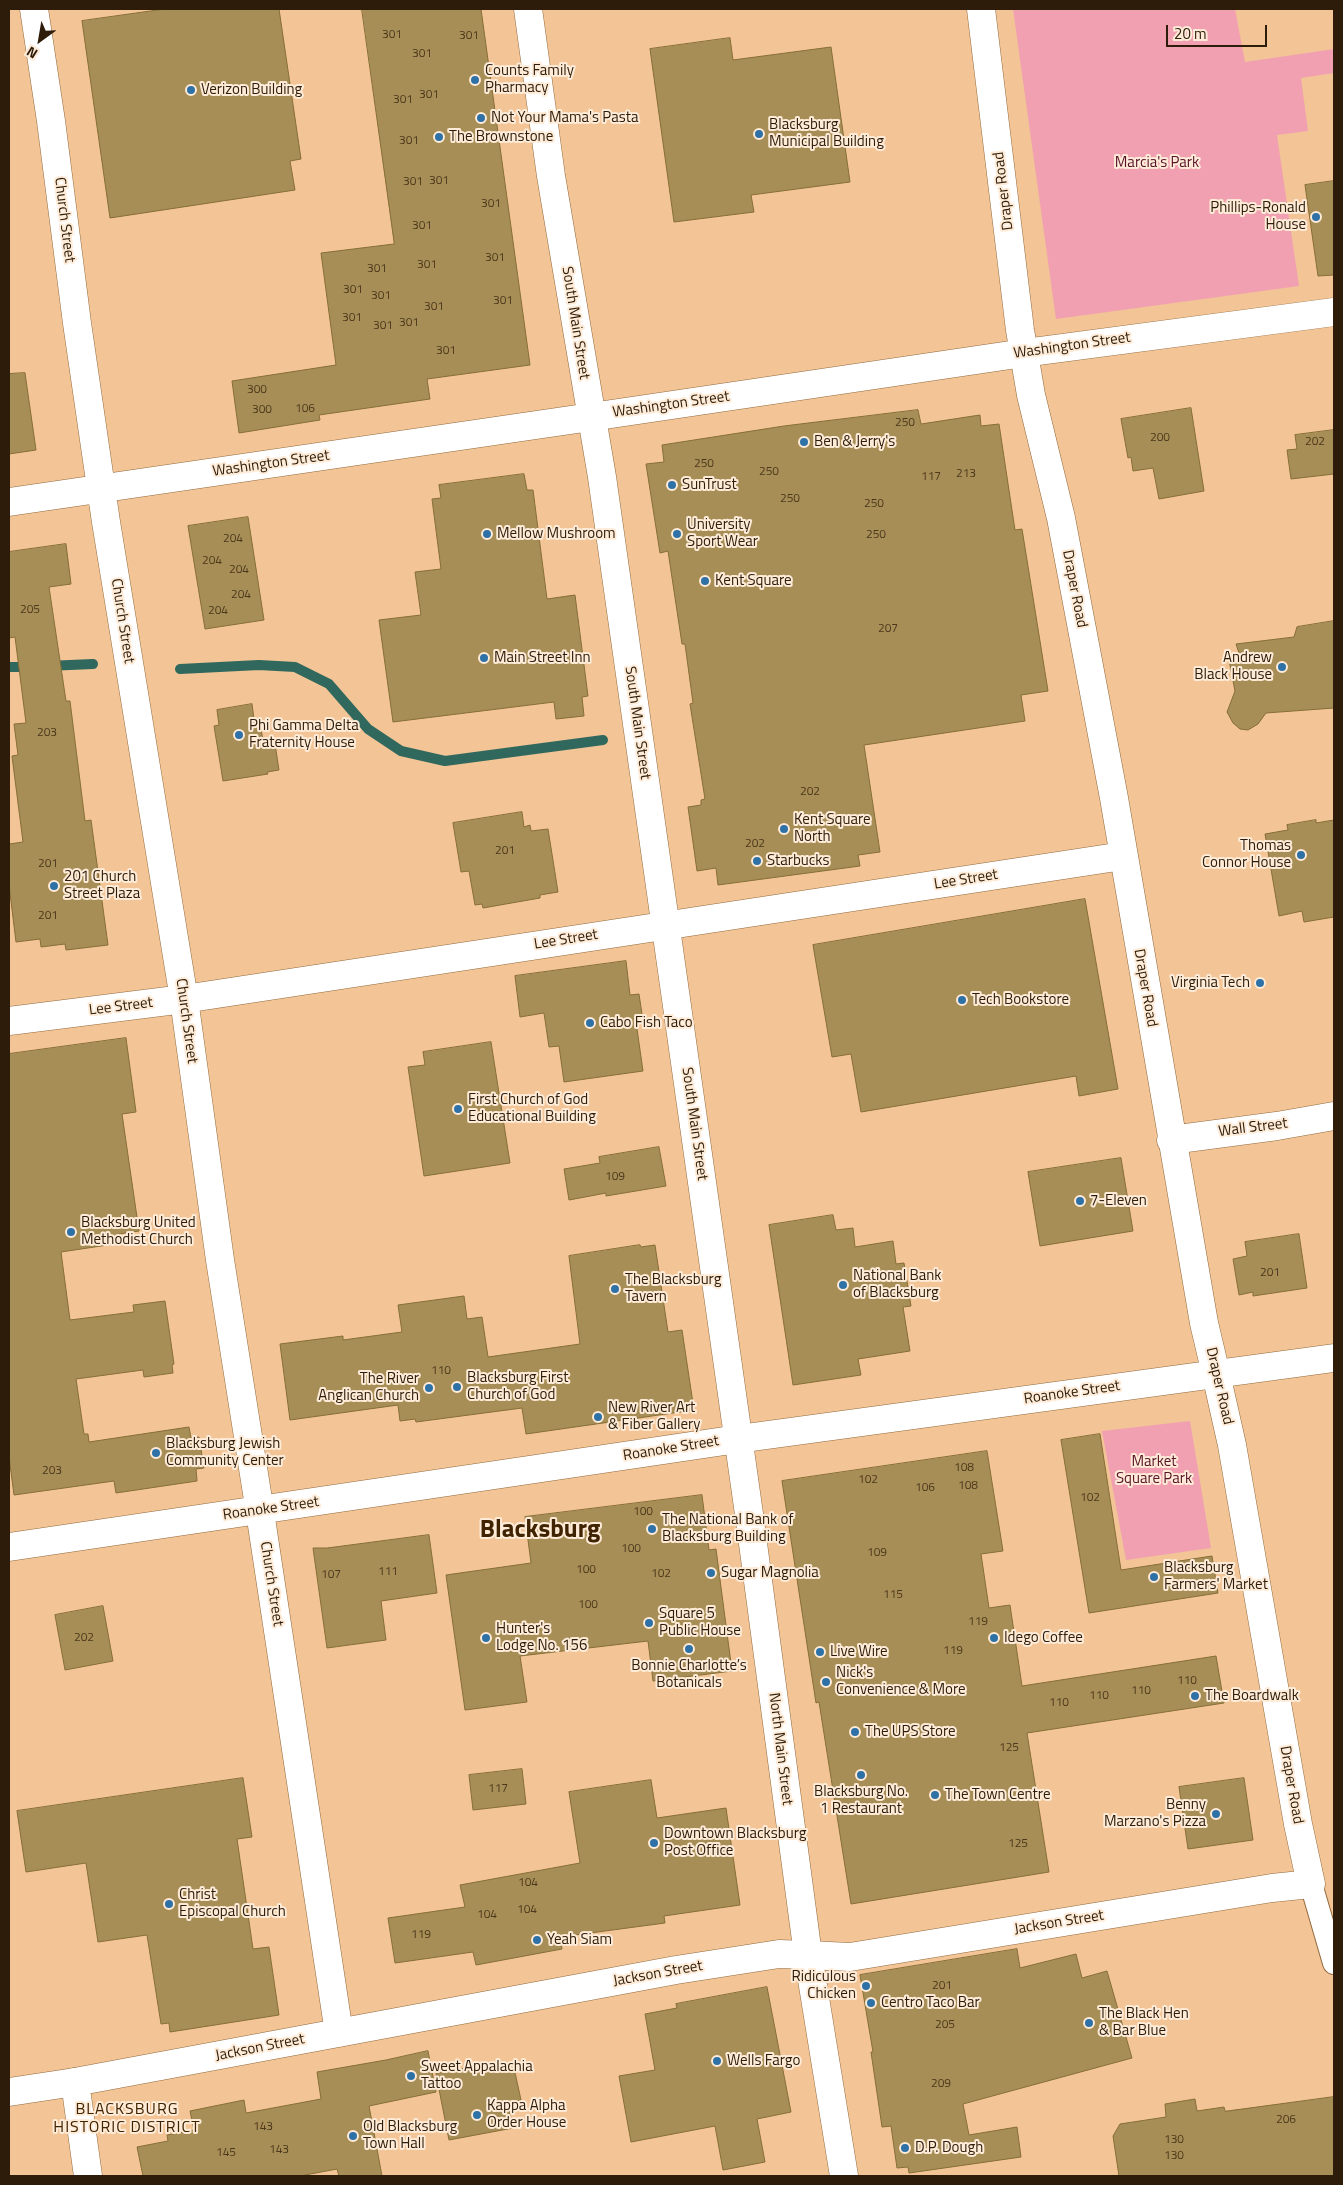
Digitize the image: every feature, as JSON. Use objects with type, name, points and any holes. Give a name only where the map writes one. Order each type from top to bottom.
[{"type":"street","name":"Church Street","points":[[34,9],[101,488],[184,998],[220,1260],[339,2033]]},
{"type":"street","name":"South Main Street","points":[[528,9],[550,176],[602,477],[738,1439]]},
{"type":"street","name":"Draper Road","points":[[981,9],[1024,353],[1031,395],[1061,518],[1112,789],[1171,1140],[1204,1323],[1232,1445],[1298,1824],[1311,1884],[1334,1963]]},
{"type":"street","name":"Washington Street","points":[[9,502],[1024,353],[1334,312]]},
{"type":"street","name":"Lee Street","points":[[9,1021],[184,998],[1123,856]]},
{"type":"street","name":"Wall Street","points":[[1171,1140],[1277,1126],[1334,1116]]},
{"type":"street","name":"Roanoke Street","points":[[9,1547],[260,1512],[738,1439],[1334,1358]]},
{"type":"street","name":"North Main Street","points":[[738,1439],[808,1955],[844,2176]]},
{"type":"street","name":"Jackson Street","points":[[9,2092],[75,2082],[676,1970],[779,1954],[850,1957],[1272,1888],[1311,1884]]},
{"type":"street","points":[[75,2082],[88,2176]]},
{"type":"green space","name":"Marcia's Park","points":[[1013,9],[1235,9],[1245,62],[1334,49],[1334,73],[1301,78],[1308,131],[1277,135],[1299,286],[1056,319]]},
{"type":"green space","name":"Market Square Park","points":[[1190,1421],[1211,1548],[1126,1560],[1102,1431]]},
{"type":"building","name":"Verizon Building","points":[[165,9],[279,9],[301,159],[290,161],[295,190],[110,218],[82,21]]},
{"type":"building","name":"The Brownstone","points":[[362,9],[481,9],[530,365],[427,379],[430,399],[319,415],[320,420],[239,433],[232,381],[336,365],[321,253],[394,244]]},
{"type":"building","name":"Blacksburg Municipal Building","points":[[730,38],[733,60],[831,47],[850,182],[751,195],[754,212],[674,222],[650,49]]},
{"type":"building","name":"Phillips-Ronald House","points":[[1334,181],[1334,275],[1318,276],[1305,185]]},
{"type":"building","points":[[25,373],[36,450],[9,454],[9,374]]},
{"type":"building","points":[[1191,408],[1204,491],[1159,499],[1153,468],[1133,471],[1131,457],[1128,458],[1121,419]]},
{"type":"building","points":[[918,410],[921,424],[980,415],[981,426],[999,424],[1015,530],[1022,529],[1048,691],[1021,695],[1025,721],[864,745],[880,852],[858,855],[860,866],[718,885],[716,868],[697,871],[688,807],[701,805],[701,800],[705,799],[690,704],[693,703],[685,644],[682,644],[668,551],[660,553],[646,464],[664,462],[662,445],[784,426]]},
{"type":"building","points":[[1334,430],[1334,474],[1291,479],[1287,450],[1297,449],[1295,435]]},
{"type":"building","name":"Main Street Inn","points":[[524,474],[527,490],[533,490],[547,599],[575,595],[588,696],[582,697],[584,716],[556,719],[554,702],[393,722],[379,620],[421,615],[415,572],[441,569],[432,499],[441,498],[439,485]]},
{"type":"building","points":[[248,517],[264,620],[205,629],[188,526]]},
{"type":"building","points":[[66,544],[71,584],[49,587],[66,701],[70,701],[85,821],[91,820],[108,945],[66,950],[65,944],[41,947],[40,939],[16,942],[9,885],[9,844],[23,842],[12,756],[18,755],[14,724],[26,723],[15,637],[9,638],[9,552]]},
{"type":"building","name":"Andrew Black House","points":[[1334,621],[1334,708],[1266,713],[1258,724],[1248,730],[1240,729],[1233,723],[1227,712],[1235,691],[1228,655],[1239,653],[1236,644],[1294,637],[1297,627]]},
{"type":"building","name":"Phi Gamma Delta Fraternity House","points":[[252,704],[254,719],[259,718],[264,746],[275,744],[279,770],[267,772],[268,774],[223,781],[214,726],[219,725],[217,710]]},
{"type":"building","points":[[522,812],[524,827],[530,825],[531,831],[548,829],[558,892],[540,895],[540,898],[483,908],[482,904],[475,905],[469,871],[461,872],[453,823]]},
{"type":"building","name":"Thomas Connor House","points":[[1316,820],[1316,823],[1334,820],[1334,917],[1304,922],[1302,911],[1279,916],[1265,834],[1288,830],[1287,825]]},
{"type":"building","name":"Tech Bookstore","points":[[1085,899],[1118,1089],[1079,1096],[1076,1076],[861,1112],[851,1054],[832,1057],[813,945]]},
{"type":"building","name":"Cabo Fish Taco","points":[[626,961],[630,995],[639,994],[643,1021],[636,1022],[643,1071],[564,1082],[559,1046],[549,1047],[544,1013],[520,1017],[515,976]]},
{"type":"building","name":"Blacksburg United Methodist Church","points":[[126,1038],[136,1112],[122,1114],[139,1231],[119,1234],[121,1243],[61,1252],[70,1320],[134,1312],[133,1305],[165,1301],[174,1364],[172,1365],[173,1373],[144,1377],[143,1370],[76,1379],[84,1434],[88,1434],[89,1442],[189,1427],[191,1438],[199,1437],[204,1468],[196,1469],[197,1481],[116,1493],[114,1481],[14,1495],[9,1457],[9,1054]]},
{"type":"building","name":"First Church of God Educational Building","points":[[491,1042],[510,1163],[424,1176],[408,1067],[425,1065],[423,1052]]},
{"type":"building","points":[[659,1147],[666,1186],[606,1196],[606,1193],[569,1200],[564,1169],[600,1163],[599,1157]]},
{"type":"building","name":"7-Eleven","points":[[1121,1158],[1133,1231],[1040,1246],[1028,1172]]},
{"type":"building","name":"National Bank of Blacksburg","points":[[833,1215],[836,1230],[853,1228],[855,1247],[893,1241],[896,1264],[904,1263],[911,1306],[903,1307],[910,1351],[858,1359],[861,1375],[793,1385],[769,1225]]},
{"type":"building","points":[[1299,1234],[1307,1288],[1253,1296],[1253,1292],[1239,1295],[1233,1259],[1247,1256],[1245,1242]]},
{"type":"building","points":[[640,1245],[641,1247],[655,1245],[668,1332],[682,1330],[694,1410],[526,1434],[522,1408],[416,1422],[415,1419],[400,1421],[398,1405],[290,1420],[280,1344],[343,1336],[343,1340],[402,1332],[398,1305],[464,1296],[467,1319],[482,1317],[488,1357],[580,1344],[569,1256]]},
{"type":"building","points":[[1100,1434],[1121,1570],[1212,1556],[1218,1593],[1089,1613],[1061,1440]]},
{"type":"building","points":[[987,1451],[1003,1551],[981,1554],[989,1608],[1010,1605],[1022,1686],[1216,1656],[1224,1703],[1027,1733],[1049,1872],[851,1904],[819,1702],[816,1703],[782,1481]]},
{"type":"building","points":[[702,1495],[709,1550],[716,1549],[732,1671],[653,1681],[648,1641],[520,1656],[527,1702],[465,1710],[446,1575],[531,1563],[525,1517]]},
{"type":"building","points":[[429,1535],[437,1593],[381,1601],[386,1640],[327,1648],[313,1548],[327,1548]]},
{"type":"building","points":[[103,1606],[113,1661],[65,1670],[55,1615]]},
{"type":"building","points":[[522,1769],[526,1804],[473,1810],[469,1775]]},
{"type":"building","name":"Christ Episcopal Church","points":[[243,1778],[252,1837],[237,1839],[253,1949],[269,1947],[279,2015],[170,2032],[169,2023],[161,2024],[147,1935],[98,1942],[86,1863],[26,1872],[17,1811]]},
{"type":"building","name":"Benny Marzano's Pizza","points":[[1244,1778],[1253,1840],[1188,1849],[1179,1787]]},
{"type":"building","points":[[651,1780],[657,1818],[726,1808],[740,1905],[664,1916],[665,1923],[560,1937],[562,1949],[476,1965],[473,1952],[395,1963],[388,1918],[465,1907],[460,1885],[580,1863],[569,1792]]},
{"type":"building","points":[[1017,1949],[1020,1968],[1076,1954],[1082,1978],[1107,1971],[1132,2058],[963,2104],[969,2135],[1017,2127],[1021,2157],[909,2173],[908,2167],[897,2168],[891,2126],[882,2127],[871,2052],[873,2052],[860,1975]]},
{"type":"building","name":"Wells Fargo","points":[[767,1987],[791,2112],[757,2119],[765,2162],[723,2170],[715,2126],[631,2142],[619,2076],[655,2070],[645,2014],[677,2008],[676,2004]]},
{"type":"building","points":[[428,2051],[436,2092],[369,2106],[382,2176],[339,2176],[337,2169],[300,2176],[143,2176],[137,2147],[168,2141],[167,2135],[194,2130],[190,2111],[244,2100],[246,2113],[321,2099],[317,2072]]},
{"type":"building","name":"Kappa Alpha Order House","points":[[477,2066],[478,2072],[502,2068],[502,2071],[514,2068],[521,2100],[508,2103],[513,2128],[449,2140],[436,2074]]},
{"type":"building","points":[[1334,2097],[1334,2176],[1119,2176],[1113,2136],[1120,2124],[1166,2117],[1165,2104],[1195,2099],[1197,2111],[1224,2107],[1225,2111]]},
{"type":"waterway","points":[[47,666],[93,664]]},
{"type":"waterway","points":[[180,669],[259,665],[295,667],[329,684],[368,729],[401,751],[445,761],[603,740]]},
{"type":"waterway","points":[[9,667],[33,667]]},
{"type":"place","name":"Counts Family Pharmacy","points":[[475,80]]},
{"type":"place","name":"Verizon Building","points":[[191,90]]},
{"type":"place","name":"Not Your Mama's Pasta","points":[[481,118]]},
{"type":"place","name":"Blacksburg Municipal Building","points":[[759,134]]},
{"type":"place","name":"The Brownstone","points":[[439,137]]},
{"type":"place","name":"Phillips-Ronald House","points":[[1316,217]]},
{"type":"place","name":"Ben & Jerry's","points":[[804,442]]},
{"type":"place","name":"SunTrust","points":[[672,485]]},
{"type":"place","name":"Mellow Mushroom","points":[[487,534]]},
{"type":"place","name":"University Sport Wear","points":[[677,534]]},
{"type":"place","name":"Kent Square","points":[[705,581]]},
{"type":"place","name":"Main Street Inn","points":[[484,658]]},
{"type":"place","name":"Andrew Black House","points":[[1282,667]]},
{"type":"place","name":"Phi Gamma Delta Fraternity House","points":[[239,735]]},
{"type":"place","name":"Kent Square North","points":[[784,829]]},
{"type":"place","name":"Thomas Connor House","points":[[1301,855]]},
{"type":"place","name":"Starbucks","points":[[757,861]]},
{"type":"place","name":"201 Church Street Plaza","points":[[54,886]]},
{"type":"place","name":"Virginia Tech","points":[[1260,983]]},
{"type":"place","name":"Tech Bookstore","points":[[962,1000]]},
{"type":"place","name":"Cabo Fish Taco","points":[[590,1023]]},
{"type":"place","name":"First Church of God Educational Building","points":[[458,1109]]},
{"type":"place","name":"7-Eleven","points":[[1080,1201]]},
{"type":"place","name":"Blacksburg United Methodist Church","points":[[71,1232]]},
{"type":"place","name":"National Bank of Blacksburg","points":[[843,1285]]},
{"type":"place","name":"The Blacksburg Tavern","points":[[615,1289]]},
{"type":"place","name":"Blacksburg First Church of God","points":[[457,1387]]},
{"type":"place","name":"The River Anglican Church","points":[[429,1388]]},
{"type":"place","name":"New River Art & Fiber Gallery","points":[[598,1417]]},
{"type":"place","name":"Blacksburg Jewish Community Center","points":[[156,1453]]},
{"type":"place","name":"The National Bank of Blacksburg Building","points":[[652,1529]]},
{"type":"place","name":"Sugar Magnolia","points":[[711,1573]]},
{"type":"place","name":"Blacksburg Farmers' Market","points":[[1154,1577]]},
{"type":"place","name":"Square 5 Public House","points":[[649,1623]]},
{"type":"place","name":"Hunter's Lodge No. 156","points":[[486,1638]]},
{"type":"place","name":"Idego Coffee","points":[[994,1638]]},
{"type":"place","name":"Bonnie Charlotte’s Botanicals","points":[[689,1649]]},
{"type":"place","name":"Live Wire","points":[[820,1652]]},
{"type":"place","name":"Nick's Convenience & More","points":[[826,1682]]},
{"type":"place","name":"The Boardwalk","points":[[1195,1696]]},
{"type":"place","name":"The UPS Store","points":[[855,1732]]},
{"type":"place","name":"Blacksburg No. 1 Restaurant","points":[[861,1775]]},
{"type":"place","name":"The Town Centre","points":[[935,1795]]},
{"type":"place","name":"Benny Marzano's Pizza","points":[[1216,1814]]},
{"type":"place","name":"Downtown Blacksburg Post Office","points":[[654,1843]]},
{"type":"place","name":"Christ Episcopal Church","points":[[169,1904]]},
{"type":"place","name":"Yeah Siam","points":[[537,1940]]},
{"type":"place","name":"Ridiculous Chicken","points":[[866,1986]]},
{"type":"place","name":"Centro Taco Bar","points":[[871,2003]]},
{"type":"place","name":"The Black Hen & Bar Blue","points":[[1089,2023]]},
{"type":"place","name":"Wells Fargo","points":[[717,2061]]},
{"type":"place","name":"Sweet Appalachia Tattoo","points":[[411,2076]]},
{"type":"place","name":"Kappa Alpha Order House","points":[[477,2115]]},
{"type":"place","name":"Old Blacksburg Town Hall","points":[[353,2136]]},
{"type":"place","name":"D.P. Dough","points":[[905,2148]]},
{"type":"district","name":"Blacksburg","points":[[540,1531]]},
{"type":"district","name":"BLACKSBURG HISTORIC DISTRICT","points":[[127,2119]]}]
